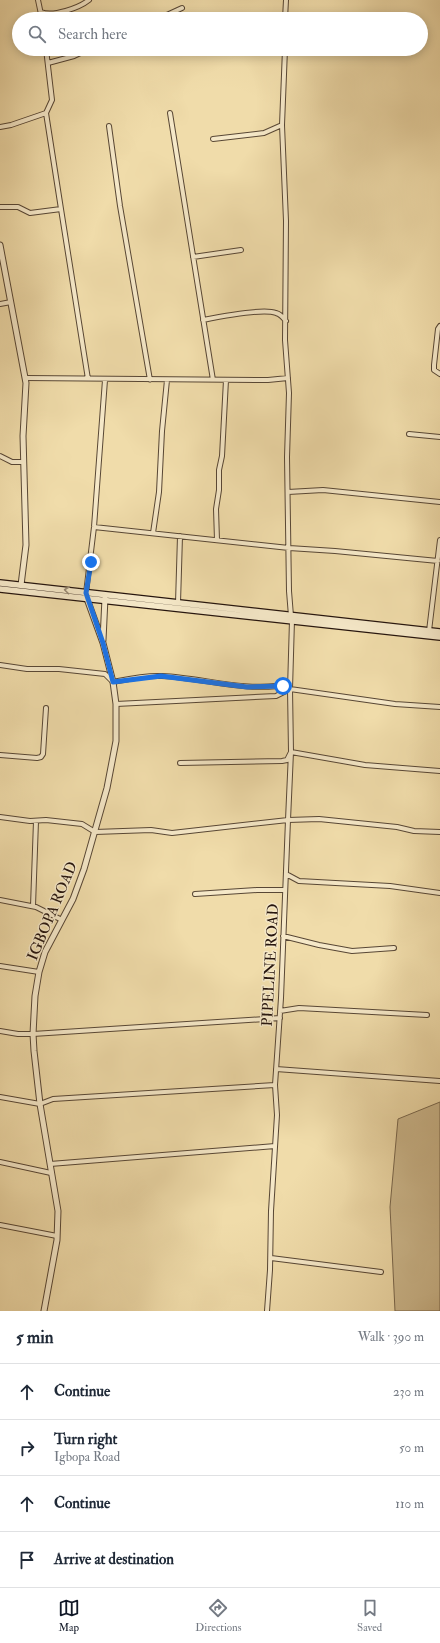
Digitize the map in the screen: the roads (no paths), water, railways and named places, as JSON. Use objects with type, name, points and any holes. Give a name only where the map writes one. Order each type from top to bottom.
[{"type":"main road","points":[[0,583],[86,596]]},
{"type":"main road","points":[[0,589],[178,603],[292,618],[440,632]]},
{"type":"main road","points":[[106,597],[440,636]]},
{"type":"street","points":[[38,0],[41,12]]},
{"type":"street","points":[[59,12],[75,8],[89,0]]},
{"type":"street","points":[[285,12],[286,0]]},
{"type":"street","points":[[173,12],[182,8]]},
{"type":"street","points":[[47,56],[52,100],[46,114],[88,379]]},
{"type":"street","points":[[48,63],[74,56]]},
{"type":"street","name":"PIPELINE ROAD","points":[[267,1311],[271,1258],[271,1211],[276,1146],[277,1116],[275,1085],[280,1018],[291,752],[290,684],[292,618],[287,458],[289,394],[286,320],[286,221],[282,125],[285,56]]},
{"type":"street","points":[[170,113],[213,380]]},
{"type":"street","points":[[0,127],[46,114]]},
{"type":"street","points":[[213,139],[264,133],[282,125]]},
{"type":"street","points":[[109,126],[119,203],[150,380]]},
{"type":"street","points":[[0,207],[18,207],[30,213],[61,209]]},
{"type":"street","points":[[0,245],[26,378],[24,462],[26,545],[21,585]]},
{"type":"street","points":[[193,257],[241,250]]},
{"type":"street","points":[[0,304],[11,302]]},
{"type":"street","points":[[203,320],[239,314],[269,312],[280,315],[286,320]]},
{"type":"street","points":[[440,326],[438,329],[434,370],[440,374]]},
{"type":"street","points":[[26,378],[105,380],[276,380],[288,378]]},
{"type":"street","points":[[103,643],[86,596],[94,527],[105,380]]},
{"type":"street","points":[[153,533],[159,492],[162,430],[167,380]]},
{"type":"street","points":[[217,540],[216,509],[219,490],[219,470],[222,456],[226,380]]},
{"type":"street","points":[[409,434],[440,437]]},
{"type":"street","points":[[0,456],[12,462],[24,462]]},
{"type":"street","points":[[288,492],[322,490],[440,502]]},
{"type":"street","points":[[94,527],[289,548],[438,561]]},
{"type":"street","points":[[178,603],[180,536]]},
{"type":"street","points":[[429,631],[440,540]]},
{"type":"street","points":[[103,643],[106,597]]},
{"type":"street","name":"IGBOPA ROAD","points":[[44,1311],[57,1236],[58,1211],[40,1104],[33,1034],[34,1007],[39,972],[45,952],[73,899],[82,877],[107,788],[115,748],[117,723],[116,704],[113,682],[103,643]]},
{"type":"street","points":[[0,665],[26,669],[59,669],[105,674],[113,682],[161,676],[254,687],[278,687],[290,684]]},
{"type":"street","points":[[116,704],[276,696],[290,689],[395,704],[440,707]]},
{"type":"street","points":[[0,755],[41,758],[43,754],[46,708]]},
{"type":"street","points":[[180,764],[282,761],[287,760],[291,752],[365,765],[440,771]]},
{"type":"street","points":[[0,817],[82,824],[95,832],[151,830],[172,832],[288,820],[319,819],[397,827],[414,831],[440,832]]},
{"type":"street","points":[[33,906],[36,821]]},
{"type":"street","points":[[286,874],[299,881],[390,886],[440,893]]},
{"type":"street","points":[[195,894],[258,890],[286,890]]},
{"type":"street","points":[[0,900],[33,906],[62,920]]},
{"type":"street","points":[[283,936],[352,951],[394,948]]},
{"type":"street","points":[[0,966],[39,972]]},
{"type":"street","points":[[280,1011],[299,1008],[427,1015]]},
{"type":"street","points":[[0,1031],[18,1034],[33,1034],[280,1018]]},
{"type":"street","points":[[276,1069],[440,1081]]},
{"type":"street","points":[[0,1097],[40,1104],[53,1099],[275,1085]]},
{"type":"street","points":[[50,1164],[276,1146]]},
{"type":"street","points":[[0,1162],[51,1173]]},
{"type":"street","points":[[0,1225],[57,1236]]},
{"type":"street","points":[[271,1258],[381,1272]]}]
